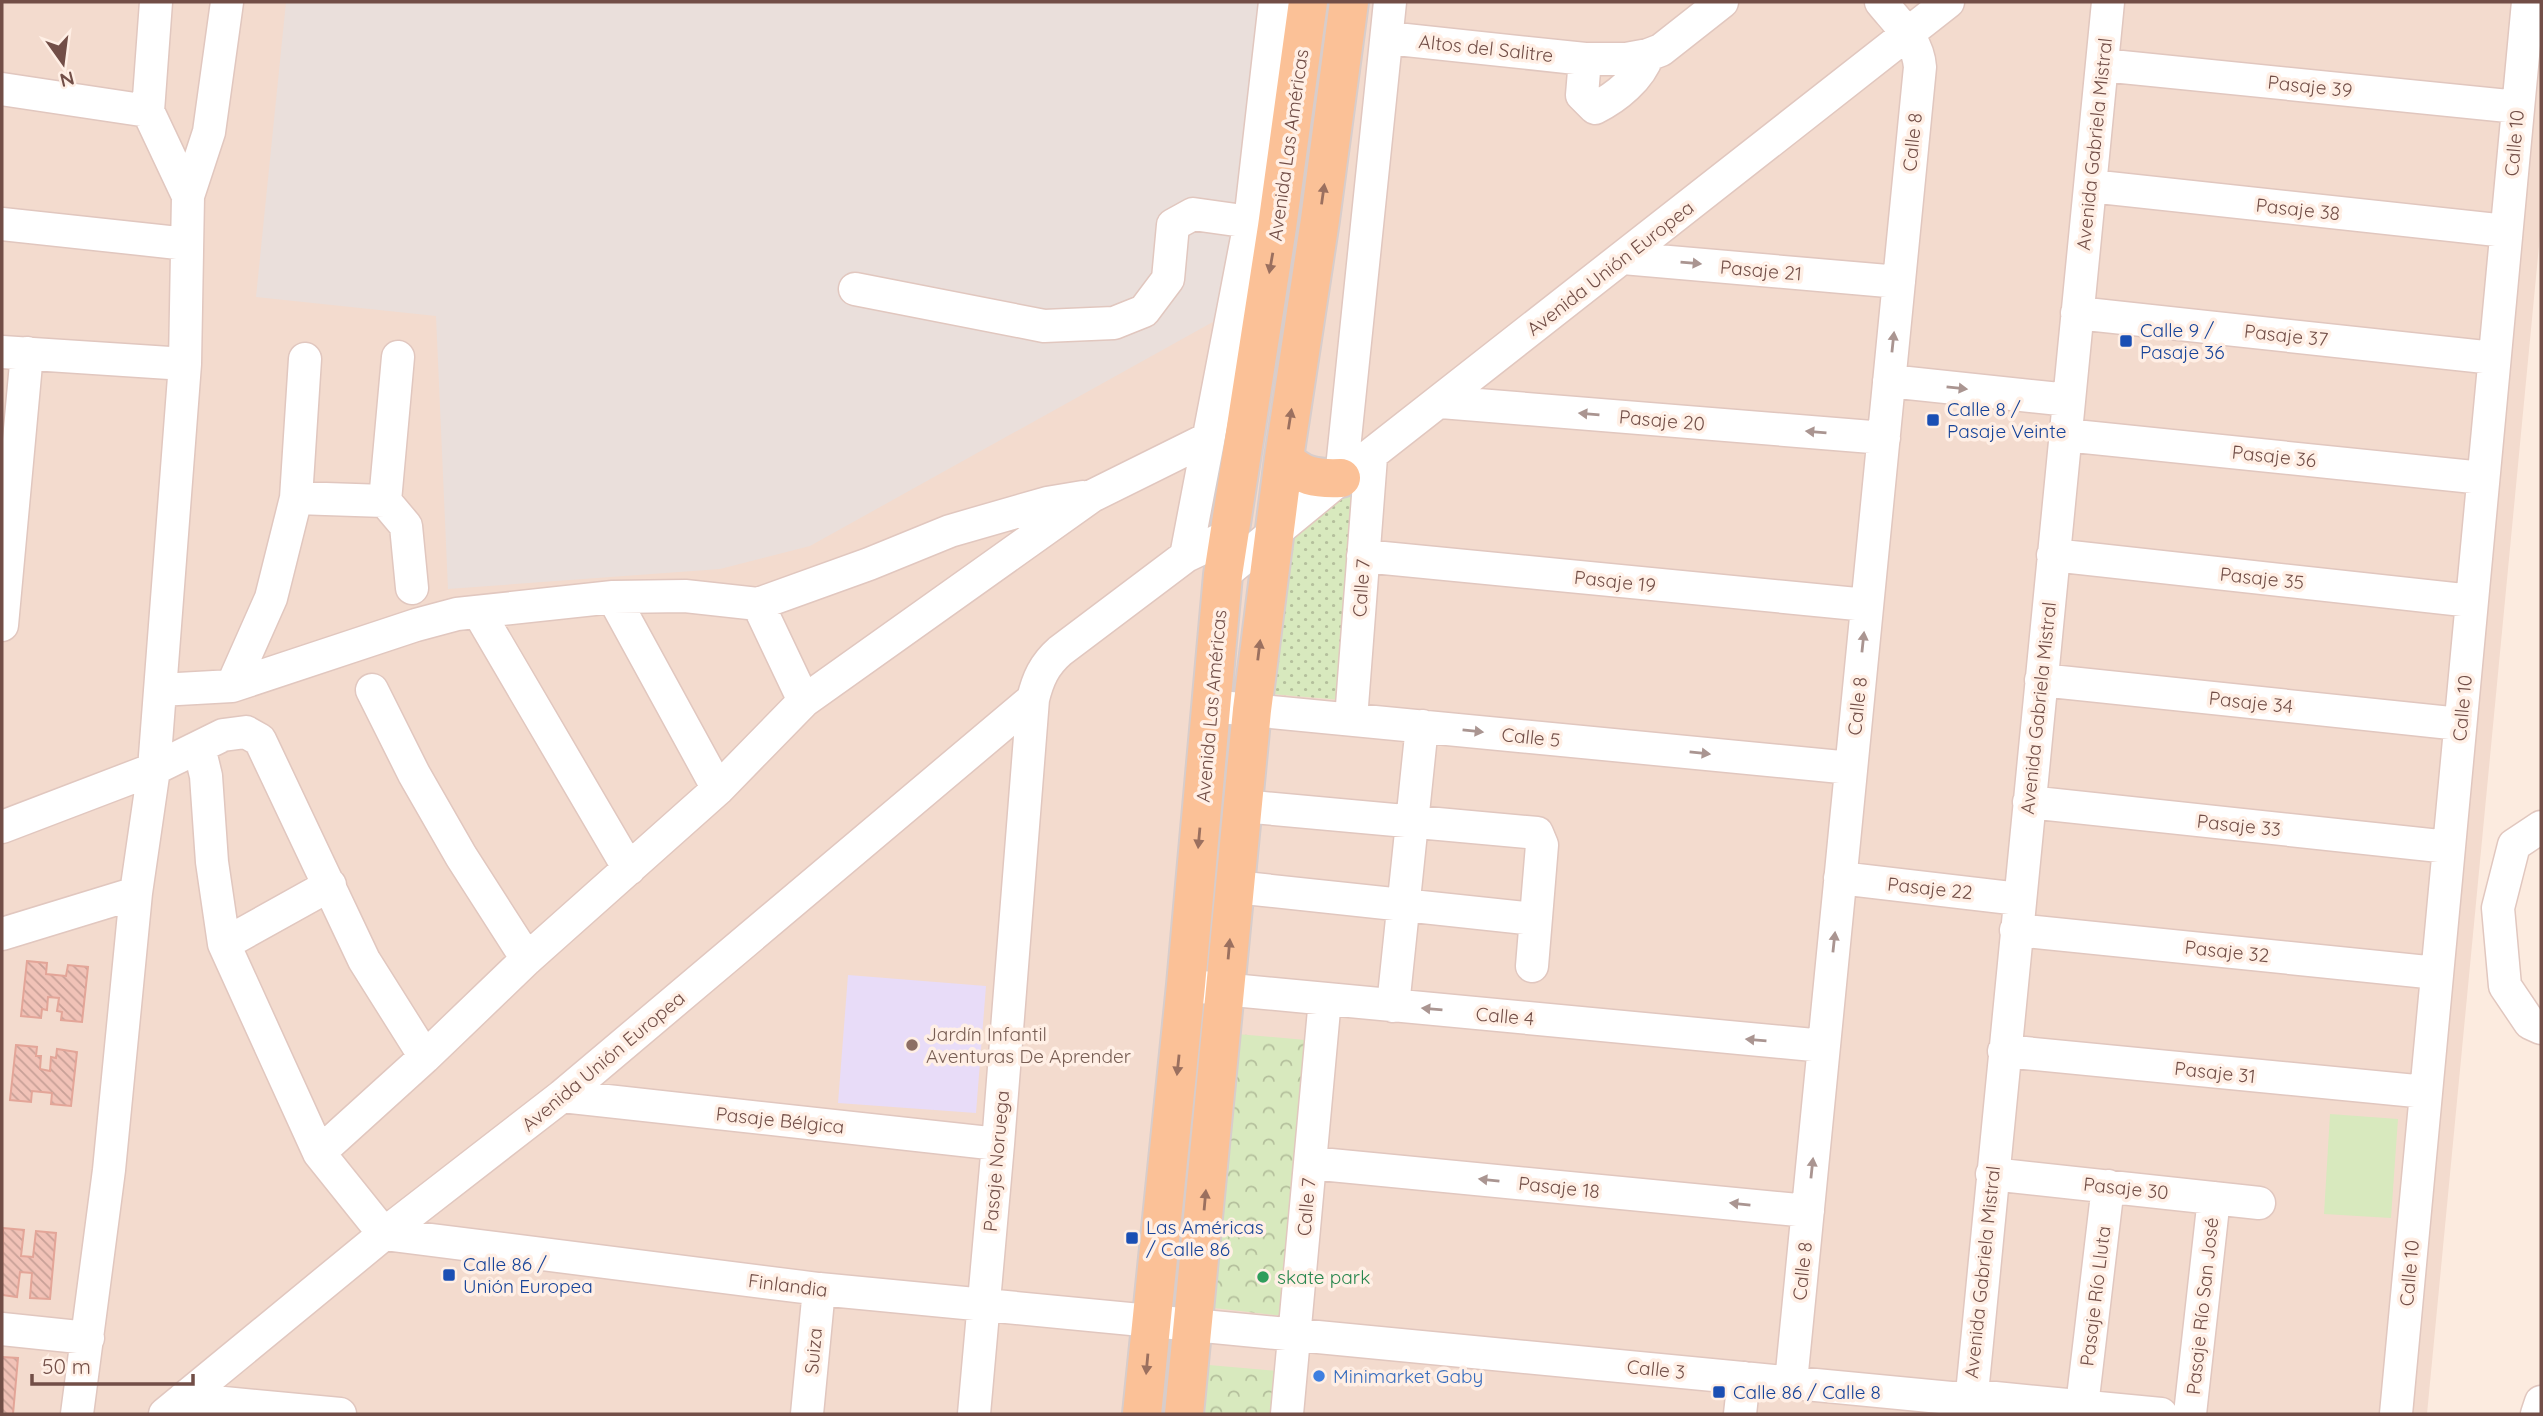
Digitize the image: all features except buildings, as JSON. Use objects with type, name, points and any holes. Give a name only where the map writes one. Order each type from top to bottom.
[{"type":"main road","name":"Avenida Las Américas","points":[[1142,1414],[1186,985],[1223,575],[1279,215],[1308,2]]},
{"type":"main road","name":"Avenida Las Américas","points":[[1184,1414],[1252,710],[1273,536],[1349,2]]},
{"type":"main road","points":[[1284,458],[1292,468],[1307,476],[1356,468]]},
{"type":"street","points":[[156,2],[148,111],[188,195]]},
{"type":"street","points":[[78,1414],[109,1170],[136,893],[154,769],[186,365],[188,195],[209,132],[227,2]]},
{"type":"street","points":[[1186,556],[1250,222],[1275,2]]},
{"type":"street","points":[[1356,468],[1390,2]]},
{"type":"street","name":"Altos del Salitre","points":[[1387,38],[1613,61],[1648,55],[1671,43],[1723,2]]},
{"type":"street","name":"Calle 8","points":[[1791,1382],[1920,67],[1916,48],[1881,2]]},
{"type":"street","name":"Avenida Unión Europea","points":[[1223,575],[1948,2]]},
{"type":"street","name":"Avenida Gabriela Mistral","points":[[1970,1406],[2108,2]]},
{"type":"street","name":"Calle 10","points":[[2396,1414],[2528,2]]},
{"type":"street","name":"Altos del Salitre","points":[[1585,58],[1582,95],[1595,108],[1634,79],[1648,55]]},
{"type":"street","name":"Pasaje 39","points":[[2102,65],[2518,107]]},
{"type":"street","points":[[2,89],[148,111]]},
{"type":"street","name":"Pasaje 38","points":[[2090,186],[2506,231]]},
{"type":"street","points":[[855,289],[1044,326],[1114,323],[1144,311],[1168,279],[1173,225],[1193,214],[1250,222]]},
{"type":"street","points":[[2,224],[187,244]]},
{"type":"street","name":"Pasaje 21","points":[[1623,257],[1899,282]]},
{"type":"street","name":"Pasaje 37","points":[[2077,313],[2494,358]]},
{"type":"street","points":[[2,625],[14,352],[186,365]]},
{"type":"street","points":[[398,358],[385,501],[406,526],[412,587]]},
{"type":"street","points":[[232,686],[271,598],[296,498],[305,359]]},
{"type":"street","points":[[1889,381],[2069,400]]},
{"type":"street","name":"Pasaje 20","points":[[1441,402],[1884,438]]},
{"type":"street","name":"Pasaje 36","points":[[2065,435],[2483,478]]},
{"type":"street","points":[[320,1153],[527,959],[718,789],[804,701],[1092,496],[1207,439]]},
{"type":"street","name":"Calle 7","points":[[1351,719],[1363,556],[1356,468]]},
{"type":"street","points":[[1234,495],[1250,527],[1273,536]]},
{"type":"street","points":[[160,690],[232,686],[457,614],[613,597],[685,596],[758,604],[950,531],[1047,503],[1092,496]]},
{"type":"street","points":[[296,498],[385,501]]},
{"type":"street","points":[[1033,699],[1047,663],[1186,556],[1228,536]]},
{"type":"street","name":"Pasaje 35","points":[[2053,555],[2472,601]]},
{"type":"street","name":"Pasaje 19","points":[[1363,556],[1867,606]]},
{"type":"street","points":[[613,597],[718,789]]},
{"type":"street","points":[[758,604],[804,701]]},
{"type":"street","points":[[480,613],[629,869]]},
{"type":"street","name":"Pasaje 34","points":[[2041,680],[2460,724]]},
{"type":"street","points":[[372,690],[414,774],[461,856],[527,959]]},
{"type":"street","name":"Avenida Unión Europea","points":[[174,1407],[384,1234],[562,1096],[1033,699]]},
{"type":"street","name":"Pasaje Noruega","points":[[974,1414],[1033,699]]},
{"type":"street","name":"Calle 5","points":[[1210,706],[1851,768]]},
{"type":"street","points":[[1393,1006],[1422,726]]},
{"type":"street","points":[[2,827],[154,769],[223,735],[246,732],[260,740],[364,960],[425,1056]]},
{"type":"street","points":[[198,747],[206,776],[212,862],[224,944],[320,1153],[384,1234]]},
{"type":"street","name":"Pasaje 33","points":[[2029,802],[2449,847]]},
{"type":"street","points":[[1242,806],[1537,833],[1542,845],[1532,966]]},
{"type":"street","points":[[2541,828],[2514,845],[2498,908],[2505,986],[2530,1023],[2541,1028]]},
{"type":"street","name":"Pasaje 22","points":[[1840,878],[2019,898]]},
{"type":"street","points":[[224,944],[330,884]]},
{"type":"street","points":[[1235,887],[1535,919]]},
{"type":"street","points":[[2,934],[136,893]]},
{"type":"street","name":"Pasaje 32","points":[[2016,930],[2437,972]]},
{"type":"street","name":"Calle 4","points":[[1186,985],[1824,1046]]},
{"type":"street","name":"Calle 7","points":[[1287,1414],[1325,999]]},
{"type":"street","name":"Pasaje 31","points":[[2004,1051],[2426,1092]]},
{"type":"street","name":"Pasaje Bélgica","points":[[562,1096],[998,1144]]},
{"type":"street","name":"Pasaje 18","points":[[1310,1163],[1808,1211]]},
{"type":"street","name":"Pasaje 30","points":[[1992,1174],[2259,1203]]},
{"type":"street","name":"Pasaje Río Lluta","points":[[2082,1406],[2108,1186]]},
{"type":"street","name":"Pasaje Río San José","points":[[2190,1414],[2214,1198]]},
{"type":"street","name":"Finlandia","points":[[384,1234],[819,1289],[1193,1324]]},
{"type":"street","name":"Suiza","points":[[807,1414],[819,1289]]},
{"type":"street","name":"Calle 3","points":[[1193,1324],[1951,1398],[1970,1406],[1995,1398],[2161,1414]]},
{"type":"street","points":[[2,1329],[88,1338]]},
{"type":"street","points":[[1740,1414],[1744,1378]]},
{"type":"street","points":[[2537,1414],[2541,1402]]},
{"type":"street","points":[[174,1407],[340,1414]]},
{"type":"shaded area","points":[[2,2],[2541,2],[2541,225],[2427,1414],[2,1414]]},
{"type":"shaded area","points":[[286,2],[1261,2],[1229,313],[810,546],[720,569],[448,589],[436,316],[256,297]]},
{"type":"shaded area","name":"Jardín Infantil Aventuras De Aprender","points":[[848,975],[986,986],[976,1113],[838,1103]]},
{"type":"green space","points":[[1362,473],[1341,700],[1271,694],[1286,538]]},
{"type":"green space","points":[[1237,1034],[1306,1040],[1284,1316],[1214,1308]]},
{"type":"green space","points":[[2330,1114],[2398,1119],[2391,1218],[2324,1214]]},
{"type":"green space","points":[[1209,1365],[1278,1371],[1275,1414],[1205,1414]]},
{"type":"place","name":"Calle 9 / Pasaje 36","points":[[2126,341]]},
{"type":"place","name":"Calle 8 / Pasaje Veinte","points":[[1933,420]]},
{"type":"place","name":"Jardín Infantil Aventuras De Aprender","points":[[912,1045]]},
{"type":"place","name":"Las Américas / Calle 86","points":[[1132,1238]]},
{"type":"place","name":"Calle 86 / Unión Europea","points":[[449,1275]]},
{"type":"place","name":"skate park","points":[[1263,1277]]},
{"type":"place","name":"Minimarket Gaby","points":[[1319,1376]]},
{"type":"place","name":"Calle 86 / Calle 8","points":[[1719,1392]]}]
